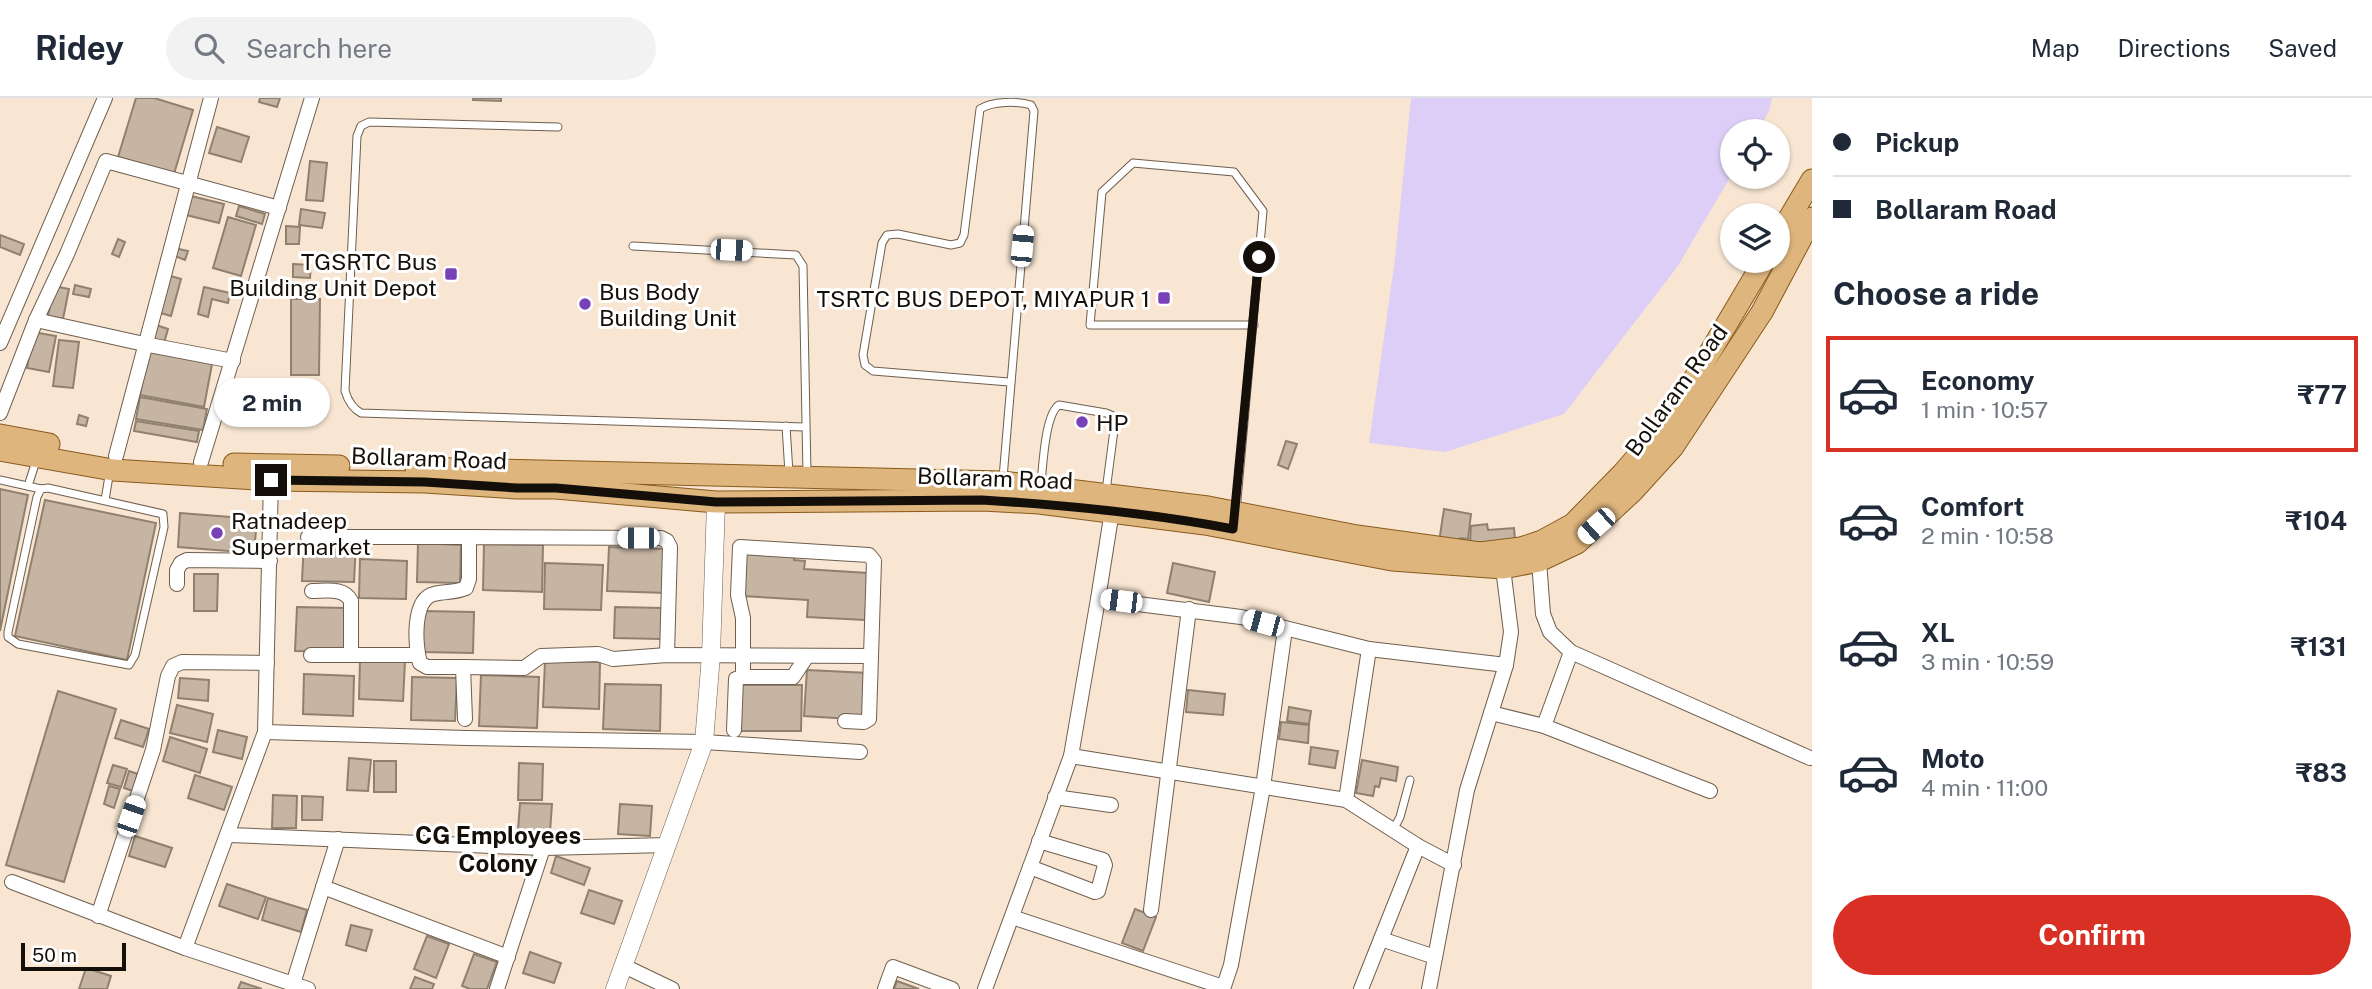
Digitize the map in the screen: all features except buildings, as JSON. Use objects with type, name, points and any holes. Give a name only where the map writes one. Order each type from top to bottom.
[{"type":"main road","points":[[1790,217],[1812,180]]},
{"type":"main road","name":"Bollaram Road","points":[[1234,521],[1392,560],[1503,568],[1539,561],[1577,543],[1633,491],[1673,447],[1762,312],[1812,218]]},
{"type":"main road","name":"Bollaram Road","points":[[0,435],[113,463],[1002,482],[1040,487],[1109,503],[1480,552],[1521,548],[1542,541],[1573,524],[1671,418],[1757,273]]},
{"type":"main road","name":"Bollaram Road","points":[[0,450],[37,457],[271,480],[425,482],[556,488],[716,502],[982,500],[1109,503]]},
{"type":"street","points":[[0,343],[105,98]]},
{"type":"street","points":[[201,463],[312,98]]},
{"type":"street","points":[[113,463],[207,99]]},
{"type":"street","points":[[0,413],[36,320],[106,161],[279,208]]},
{"type":"street","points":[[36,320],[233,361]]},
{"type":"street","points":[[185,948],[265,732],[271,480]]},
{"type":"street","points":[[615,989],[704,742],[711,655],[716,502]]},
{"type":"street","points":[[985,989],[1071,756],[1098,599],[1109,503]]},
{"type":"street","points":[[308,537],[661,538],[667,541],[670,547],[667,655]]},
{"type":"street","points":[[469,537],[469,579],[466,587],[457,592],[432,594],[423,600],[418,611],[418,655],[420,663],[427,667],[524,668],[541,656],[598,653],[614,659],[667,655],[871,656]]},
{"type":"street","points":[[743,677],[743,618],[738,595],[739,551],[743,546],[869,555],[873,557],[869,719],[864,722],[845,721]]},
{"type":"street","points":[[177,584],[177,570],[181,563],[187,560],[270,561]]},
{"type":"street","points":[[1539,561],[1543,614],[1550,632],[1571,652],[1810,758]]},
{"type":"street","points":[[1429,989],[1467,790],[1506,665],[1511,632],[1503,568]]},
{"type":"street","points":[[312,591],[340,591],[348,595],[351,601],[351,655]]},
{"type":"street","points":[[1098,599],[1241,617],[1369,649],[1506,665]]},
{"type":"street","points":[[1151,910],[1189,609]]},
{"type":"street","points":[[1012,916],[1223,988],[1231,965],[1263,787],[1286,629]]},
{"type":"street","points":[[1346,800],[1369,649]]},
{"type":"street","points":[[1544,726],[1571,652]]},
{"type":"street","points":[[311,655],[418,655]]},
{"type":"street","points":[[734,730],[736,679],[793,677],[807,656]]},
{"type":"street","points":[[98,916],[153,750],[168,676],[173,666],[181,662],[267,663]]},
{"type":"street","points":[[463,667],[465,719]]},
{"type":"street","points":[[1491,713],[1544,726],[1710,791]]},
{"type":"street","points":[[265,732],[704,742],[860,752]]},
{"type":"street","points":[[1071,756],[1346,800],[1418,846],[1454,865]]},
{"type":"street","points":[[1055,797],[1111,806]]},
{"type":"street","points":[[229,835],[543,848],[668,845]]},
{"type":"street","points":[[293,984],[338,839]]},
{"type":"street","points":[[1030,867],[1098,891],[1105,865],[1103,860],[1040,841]]},
{"type":"street","points":[[1361,989],[1418,846]]},
{"type":"street","points":[[497,989],[543,848]]},
{"type":"street","points":[[12,882],[185,948],[308,989]]},
{"type":"street","points":[[323,887],[508,957]]},
{"type":"street","points":[[1381,939],[1435,957]]},
{"type":"street","points":[[624,966],[672,989]]},
{"type":"street","points":[[885,989],[893,967],[952,989]]},
{"type":"lane","points":[[1002,482],[1034,111],[1031,104],[1025,103],[986,105],[980,109],[964,235],[960,243],[951,245],[898,234],[887,235],[882,243],[863,355],[865,365],[873,371],[1009,382]]},
{"type":"lane","points":[[558,127],[369,122],[360,126],[357,136],[345,391],[347,400],[355,410],[361,413],[805,427]]},
{"type":"lane","points":[[1234,521],[1254,325],[1263,211],[1234,172],[1133,163],[1102,192],[1090,325],[1254,325]]},
{"type":"lane","points":[[634,246],[780,252],[796,255],[803,267],[805,427],[798,477]]},
{"type":"lane","points":[[1040,487],[1054,409],[1059,405],[1106,412],[1113,416],[1114,430],[1109,503]]},
{"type":"lane","points":[[786,426],[798,477]]},
{"type":"lane","points":[[28,486],[37,457]]},
{"type":"lane","points":[[105,500],[113,463]]},
{"type":"lane","points":[[0,480],[163,514],[165,519],[135,655],[129,665],[18,644],[8,637],[31,524],[41,489]]},
{"type":"lane","points":[[1393,830],[1400,817],[1410,780]]},
{"type":"shaded area","points":[[1411,98],[1772,98],[1765,119],[1720,119],[1720,189],[1723,189],[1678,266],[1564,414],[1445,452],[1369,443],[1395,259]]},
{"type":"place","name":"TGSRTC Bus Building Unit Depot","points":[[451,274]]},
{"type":"place","name":"TSRTC BUS DEPOT, MIYAPUR 1","points":[[1164,298]]},
{"type":"place","name":"Bus Body Building Unit","points":[[585,304]]},
{"type":"place","name":"HP","points":[[1082,422]]},
{"type":"place","name":"Ratnadeep Supermarket","points":[[217,533]]},
{"type":"district","name":"CG Employees Colony","points":[[498,849]]},
{"type":"route","points":[[271,480],[425,482],[556,488],[716,502],[982,500],[1112,511],[1233,529],[1259,257]]}]
